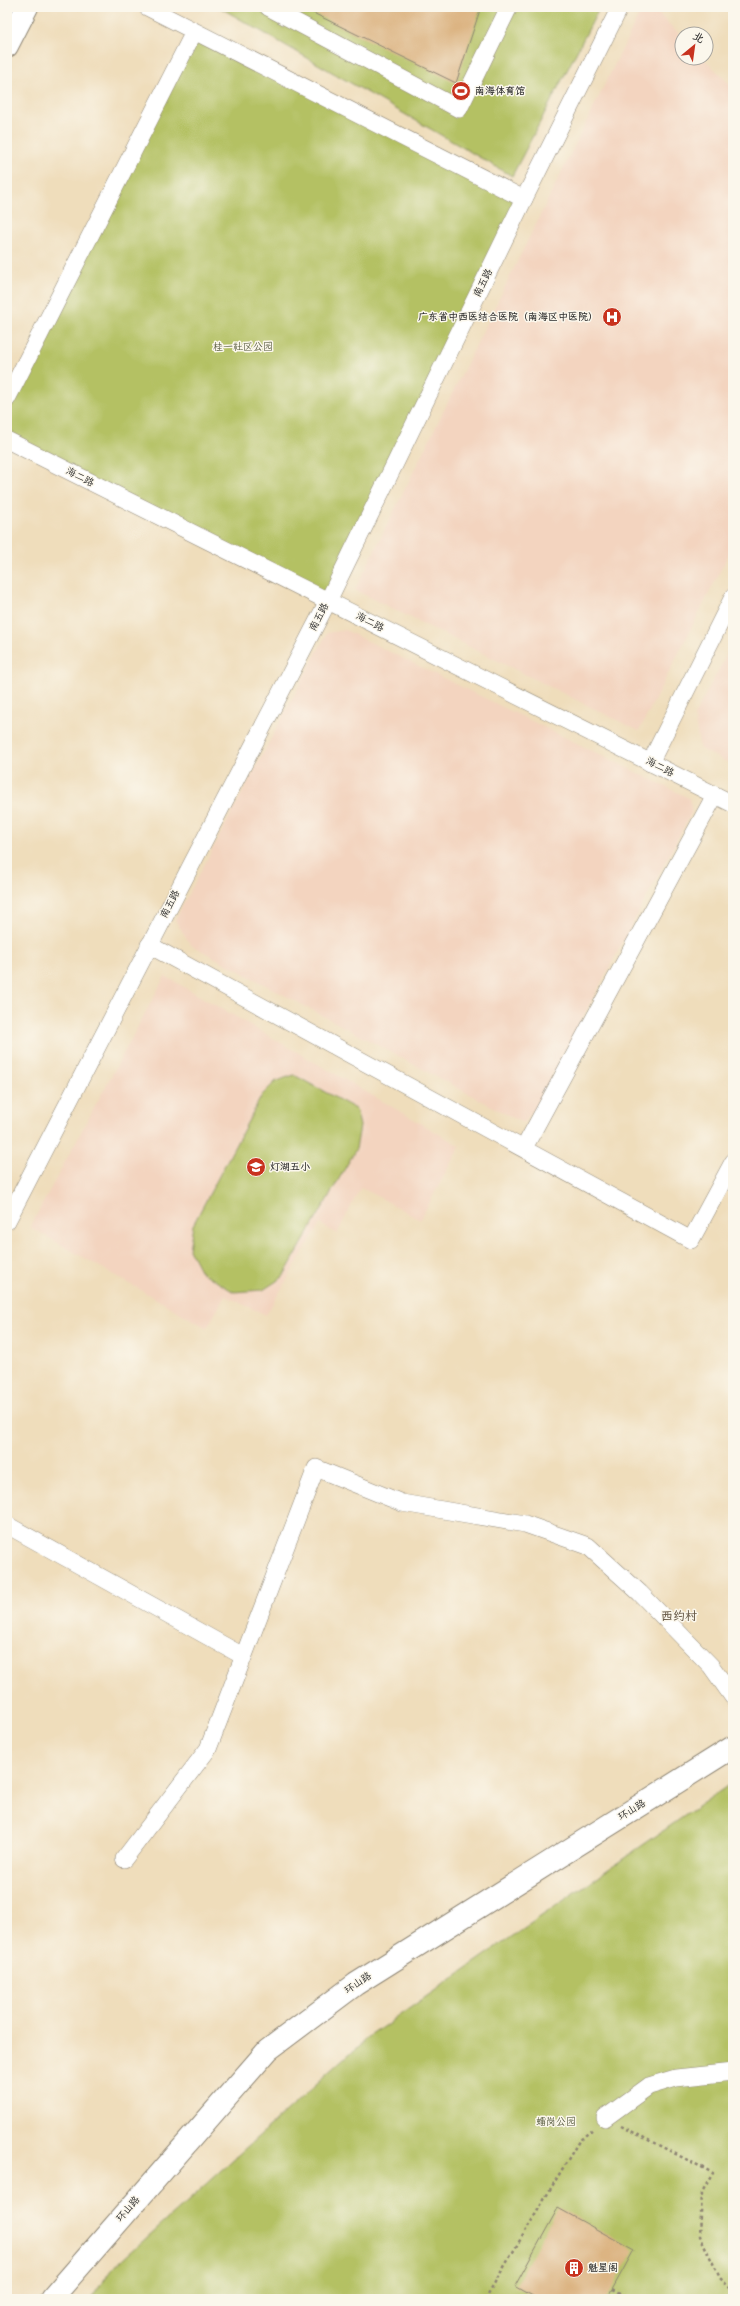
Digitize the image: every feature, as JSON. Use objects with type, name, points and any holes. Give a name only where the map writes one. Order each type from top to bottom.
[{"type":"main road","points":[[7,46],[27,7]]},
{"type":"main road","name":"环山路","points":[[51,2299],[268,2050],[356,1984],[733,1747]]},
{"type":"street","points":[[148,7],[194,32],[524,199]]},
{"type":"street","points":[[268,7],[459,109],[510,7]]},
{"type":"street","name":"南五路","points":[[7,1221],[328,601],[524,199],[620,7]]},
{"type":"street","points":[[7,399],[194,32]]},
{"type":"street","name":"海二路","points":[[7,440],[733,804]]},
{"type":"street","points":[[650,763],[733,596]]},
{"type":"street","points":[[524,1148],[715,795]]},
{"type":"street","points":[[149,945],[691,1240],[733,1162]]},
{"type":"street","points":[[124,1860],[208,1749],[316,1468],[402,1503],[524,1524],[588,1546],[640,1593],[711,1666],[733,1697]]},
{"type":"street","points":[[7,1525],[243,1656]]},
{"type":"street","points":[[605,2118],[649,2086],[676,2078],[733,2072]]},
{"type":"path","points":[[485,2299],[579,2141],[605,2118],[713,2173],[702,2192],[700,2236],[720,2278],[733,2291]]},
{"type":"path","points":[[612,2290],[629,2299]]},
{"type":"shaded area","name":"广东省中西医结合医院（南海区中医院）","points":[[643,7],[652,7],[674,29],[674,66],[711,66],[733,87],[733,546],[639,731],[355,590]]},
{"type":"shaded area","points":[[345,630],[689,798],[692,812],[533,1111],[523,1123],[191,945],[175,920],[327,633]]},
{"type":"shaded area","points":[[728,652],[733,655],[733,765],[700,749],[694,716]]},
{"type":"shaded area","name":"灯湖五小","points":[[165,976],[460,1146],[420,1220],[361,1187],[337,1234],[320,1224],[266,1315],[225,1296],[207,1328],[30,1227]]},
{"type":"green space","name":"南海体育馆","points":[[219,7],[600,7],[512,176]]},
{"type":"green space","name":"桂一社区公园","points":[[194,32],[524,199],[328,601],[7,440],[7,399]]},
{"type":"green space","points":[[294,1075],[356,1109],[360,1126],[356,1149],[283,1277],[263,1290],[234,1292],[201,1272],[189,1249],[193,1225],[262,1095],[276,1081]]},
{"type":"green space","name":"𧒽岗公园","points":[[733,1782],[733,2299],[91,2299],[111,2270],[367,2038]]},
{"type":"building","name":"南海体育馆","points":[[301,7],[481,7],[456,83]]},
{"type":"building","name":"魁星阁","points":[[558,2208],[634,2250],[607,2299],[538,2299],[515,2286]]},
{"type":"place","name":"南海体育馆","points":[[461,91]]},
{"type":"place","name":"广东省中西医结合医院（南海区中医院）","points":[[612,317]]},
{"type":"place","name":"灯湖五小","points":[[256,1167]]},
{"type":"place","name":"魁星阁","points":[[574,2268]]},
{"type":"district","name":"西约村","points":[[679,1616]]}]
